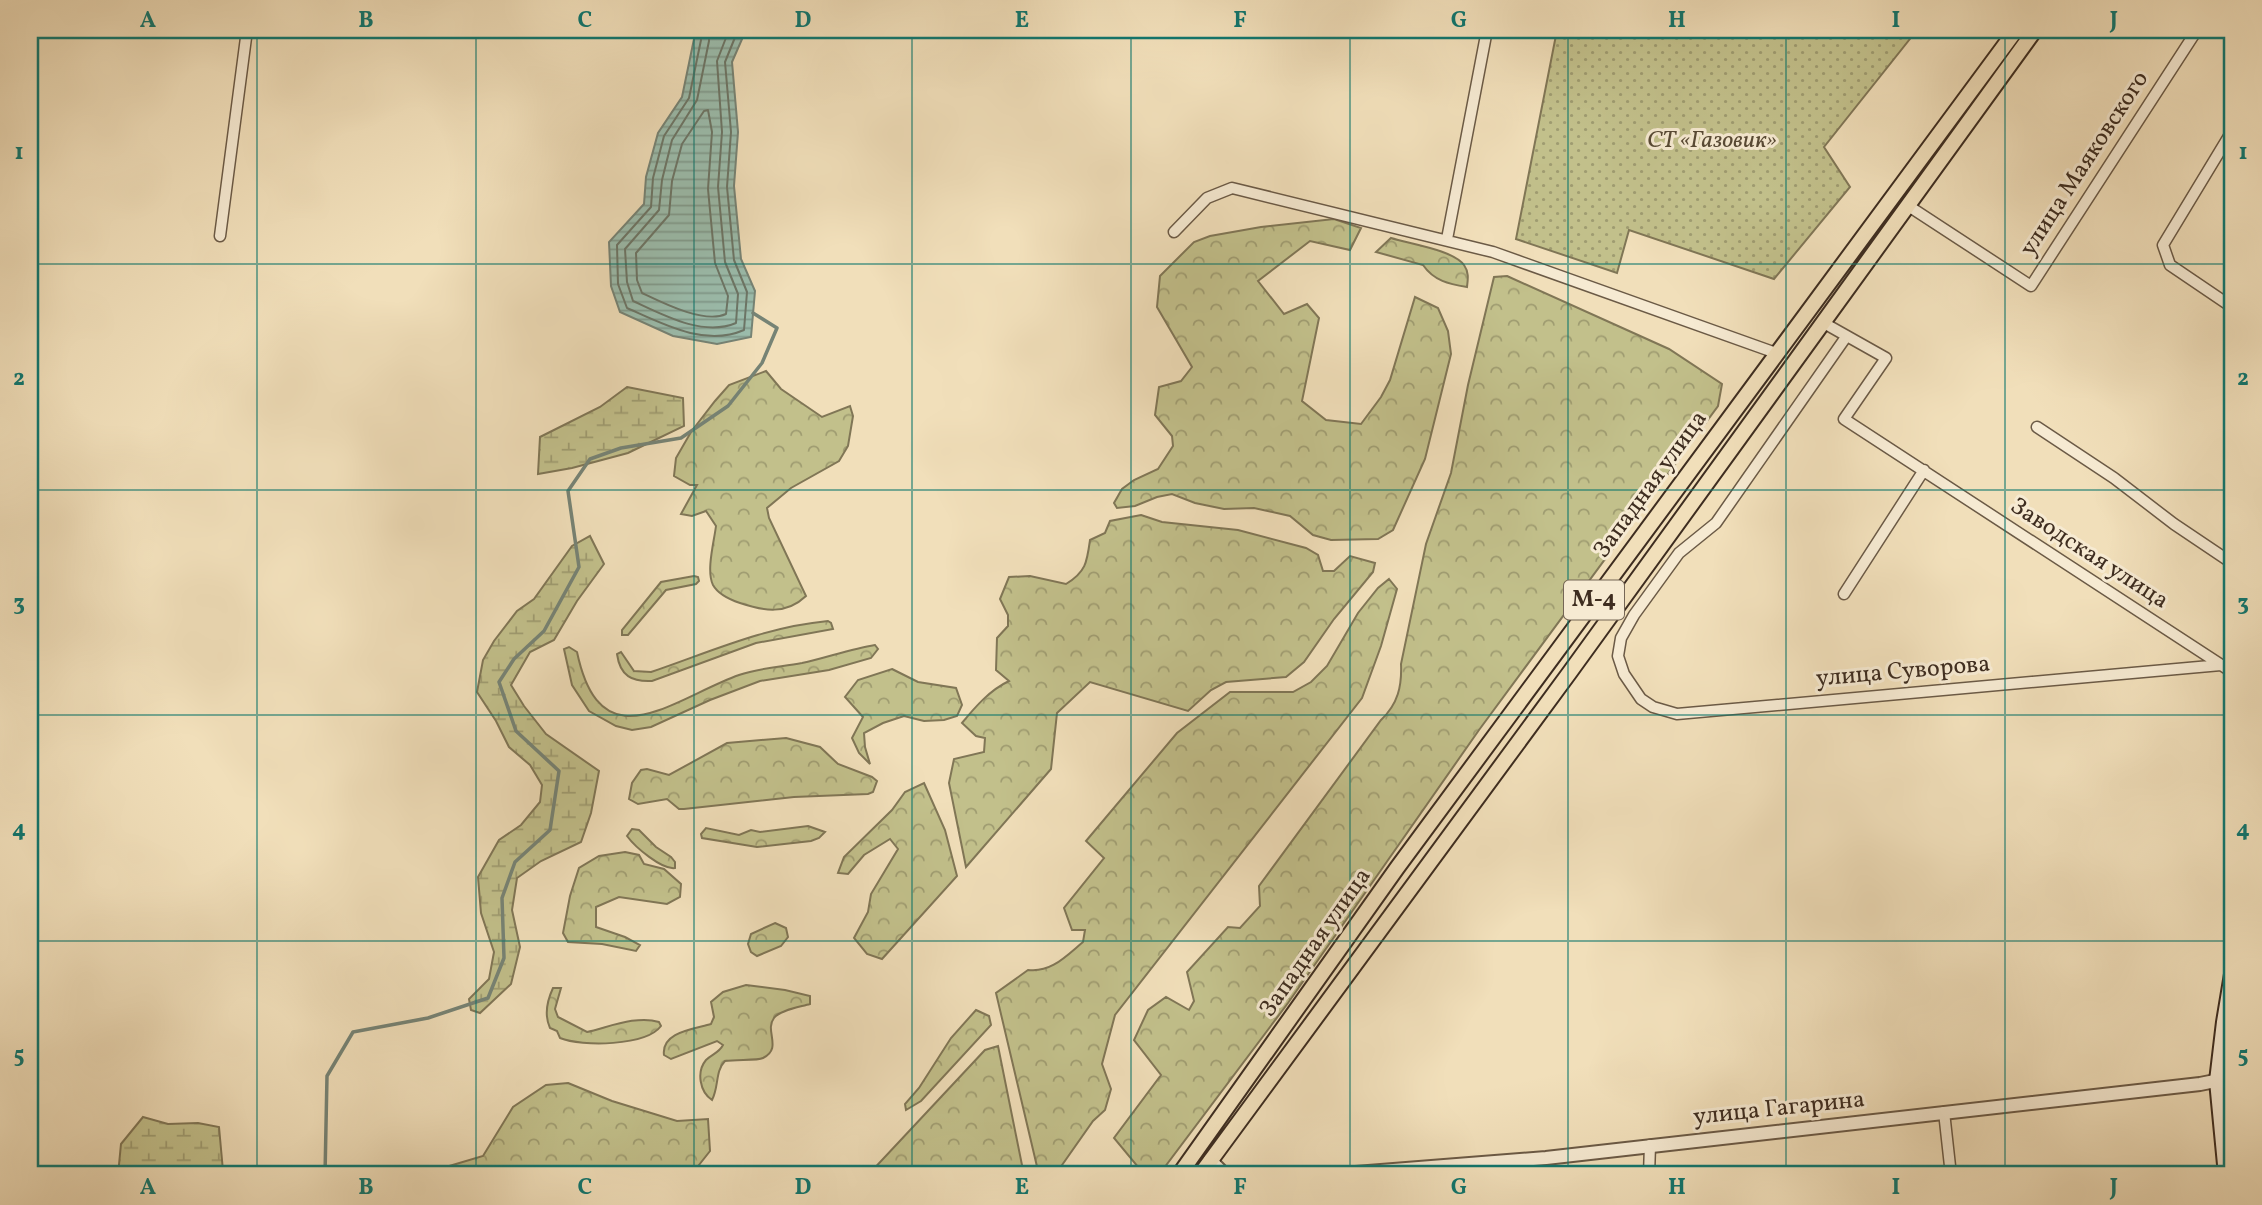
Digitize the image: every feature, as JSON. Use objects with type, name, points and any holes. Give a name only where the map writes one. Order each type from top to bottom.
[{"type":"main road","name":"Западная улица","points":[[1179,1175],[1397,868],[2016,30]]},
{"type":"main road","name":"Западная улица","points":[[1200,1175],[1578,661],[2035,30]]},
{"type":"street","points":[[220,236],[247,30]]},
{"type":"street","points":[[1447,239],[1487,30]]},
{"type":"street","name":"улица Маяковского","points":[[1907,205],[2031,286],[2197,30]]},
{"type":"street","points":[[2232,131],[2163,245],[2170,265],[2232,307]]},
{"type":"street","points":[[1174,232],[1207,198],[1232,188],[1493,252],[1776,353]]},
{"type":"street","name":"Заводская улица","points":[[1822,322],[1886,358],[1844,419],[2232,673]]},
{"type":"street","name":"улица Суворова","points":[[1846,337],[1716,523],[1679,553],[1634,615],[1621,638],[1618,656],[1624,674],[1641,699],[1653,707],[1677,714],[2221,665]]},
{"type":"street","points":[[2037,427],[2114,478],[2232,564]]},
{"type":"street","points":[[1844,594],[1924,470]]},
{"type":"street","points":[[2225,1175],[2225,1079],[2232,968]]},
{"type":"street","points":[[2232,1025],[2225,1079],[2232,1161]]},
{"type":"street","name":"улица Гагарина","points":[[1330,1175],[1546,1158],[2225,1079]]},
{"type":"street","points":[[1944,1112],[1951,1175]]},
{"type":"street","points":[[1648,1175],[1650,1145]]},
{"type":"street","points":[[1210,1160],[1226,1175]]},
{"type":"green space","name":"СТ «Газовик»","points":[[1557,30],[1917,30],[1824,147],[1850,187],[1774,279],[1629,230],[1617,273],[1516,239]]},
{"type":"green space","points":[[1334,219],[1361,228],[1350,250],[1310,241],[1258,281],[1284,314],[1307,304],[1319,318],[1302,401],[1326,420],[1361,424],[1390,380],[1415,297],[1438,308],[1448,331],[1451,354],[1425,459],[1393,530],[1378,539],[1331,540],[1313,535],[1290,516],[1254,508],[1224,509],[1195,503],[1172,494],[1135,506],[1117,508],[1114,503],[1122,489],[1158,469],[1173,446],[1172,436],[1155,415],[1159,387],[1181,381],[1192,367],[1157,307],[1160,276],[1194,242],[1210,236]]},
{"type":"green space","points":[[1391,238],[1451,255],[1467,270],[1467,287],[1437,278],[1423,265],[1376,252]]},
{"type":"green space","points":[[1507,276],[1669,349],[1722,384],[1718,406],[1479,730],[1288,1003],[1161,1172],[1143,1173],[1114,1138],[1161,1075],[1134,1040],[1148,1010],[1166,997],[1189,1010],[1194,1001],[1187,972],[1228,927],[1240,928],[1260,906],[1259,886],[1395,701],[1400,687],[1401,664],[1426,544],[1451,473],[1468,385],[1494,277]]},
{"type":"green space","points":[[766,371],[781,389],[822,417],[850,406],[853,416],[848,446],[839,461],[791,488],[767,508],[769,518],[806,596],[791,606],[774,610],[736,602],[715,588],[710,572],[716,526],[706,511],[692,516],[681,514],[697,485],[690,485],[674,476],[676,458],[691,432],[729,385]]},
{"type":"green space","points":[[627,387],[683,398],[684,426],[628,453],[538,474],[540,437],[600,407]]},
{"type":"green space","points":[[1141,515],[1162,522],[1238,530],[1306,548],[1318,555],[1323,571],[1334,571],[1350,556],[1375,563],[1373,572],[1334,619],[1304,662],[1286,677],[1226,682],[1211,690],[1188,711],[1090,682],[1057,713],[1051,769],[966,867],[949,783],[954,759],[984,752],[985,738],[976,736],[962,723],[989,694],[1009,681],[996,670],[997,638],[1008,626],[1008,615],[1000,599],[1009,577],[1030,576],[1066,584],[1078,575],[1084,566],[1090,540],[1105,533],[1110,521]]},
{"type":"green space","points":[[590,536],[604,564],[577,601],[554,640],[530,652],[511,685],[546,734],[599,771],[591,813],[581,842],[541,861],[517,878],[512,910],[520,947],[511,984],[480,1013],[471,1010],[469,999],[489,979],[494,952],[481,913],[478,877],[499,840],[521,825],[540,802],[542,785],[530,765],[509,747],[477,692],[483,660],[517,611],[534,599],[572,546]]},
{"type":"green space","points":[[698,577],[699,581],[696,584],[666,590],[628,635],[622,635],[622,630],[661,582]]},
{"type":"green space","points":[[1389,579],[1397,589],[1381,646],[1362,698],[1115,1015],[1102,1064],[1111,1089],[1105,1110],[1093,1121],[1055,1175],[1039,1175],[996,993],[1028,970],[1044,969],[1058,962],[1083,942],[1085,930],[1072,930],[1064,908],[1104,858],[1086,841],[1177,733],[1230,692],[1293,692],[1311,682],[1327,666],[1358,613]]},
{"type":"green space","points":[[828,621],[833,629],[756,643],[652,681],[628,676],[621,668],[617,654],[621,652],[634,671],[651,672],[759,634]]},
{"type":"green space","points":[[875,645],[878,649],[871,658],[829,670],[760,681],[651,727],[632,730],[616,726],[589,711],[572,685],[564,649],[569,647],[577,652],[588,686],[603,707],[621,715],[642,715],[665,708],[739,675]]},
{"type":"green space","points":[[892,669],[918,682],[956,688],[962,705],[957,716],[944,720],[924,721],[904,716],[864,733],[870,764],[859,753],[852,738],[863,717],[845,697],[858,680]]},
{"type":"green space","points":[[786,738],[820,747],[838,764],[872,777],[877,781],[873,792],[684,809],[679,809],[667,799],[638,804],[629,799],[632,783],[641,770],[669,775],[727,743]]},
{"type":"green space","points":[[924,783],[945,830],[957,876],[882,959],[867,954],[854,938],[868,912],[871,894],[898,849],[890,839],[864,855],[848,874],[838,873],[844,857],[892,810],[905,792]]},
{"type":"green space","points":[[808,826],[825,832],[811,841],[757,847],[702,838],[701,834],[706,828],[739,835],[751,830],[760,832]]},
{"type":"green space","points":[[632,829],[639,830],[671,857],[675,868],[656,862],[636,846],[627,836]]},
{"type":"green space","points":[[625,852],[639,855],[644,864],[664,869],[681,884],[680,897],[667,904],[619,897],[596,907],[596,927],[640,945],[636,951],[602,944],[568,942],[563,933],[579,868],[599,856]]},
{"type":"green space","points":[[775,923],[786,928],[788,937],[781,946],[757,956],[751,952],[748,944],[751,934]]},
{"type":"green space","points":[[746,985],[810,996],[810,1004],[785,1011],[774,1018],[771,1023],[773,1044],[769,1054],[763,1058],[725,1061],[720,1069],[712,1100],[702,1087],[701,1070],[706,1060],[723,1045],[717,1041],[671,1059],[664,1055],[664,1047],[673,1036],[711,1024],[714,1017],[711,1002],[723,992]]},
{"type":"green space","points":[[553,988],[561,988],[555,1009],[558,1017],[587,1032],[642,1020],[659,1022],[661,1026],[642,1038],[613,1043],[583,1043],[560,1038],[557,1031],[550,1028],[547,1018]]},
{"type":"green space","points":[[976,1010],[989,1016],[991,1025],[921,1101],[906,1110],[905,1104],[919,1088],[951,1038]]},
{"type":"green space","points":[[998,1046],[1024,1175],[868,1175],[985,1050]]},
{"type":"green space","points":[[568,1083],[612,1101],[677,1121],[708,1119],[710,1151],[691,1175],[436,1175],[446,1167],[483,1156],[513,1107],[546,1085]]},
{"type":"green space","points":[[143,1117],[168,1124],[198,1123],[219,1127],[223,1171],[221,1175],[118,1175],[121,1144]]},
{"type":"water","points":[[693,30],[746,30],[732,62],[738,132],[734,186],[741,259],[755,291],[751,337],[717,344],[673,336],[620,312],[611,286],[609,242],[644,204],[646,177],[658,133],[682,97],[694,39]]},
{"type":"waterway","points":[[325,1175],[327,1076],[353,1032],[428,1018],[488,998],[504,958],[502,898],[515,862],[550,830],[559,771],[516,731],[499,682],[514,659],[544,631],[579,567],[568,491],[590,459],[621,448],[681,438],[728,406],[762,363],[777,328],[753,313]]}]
